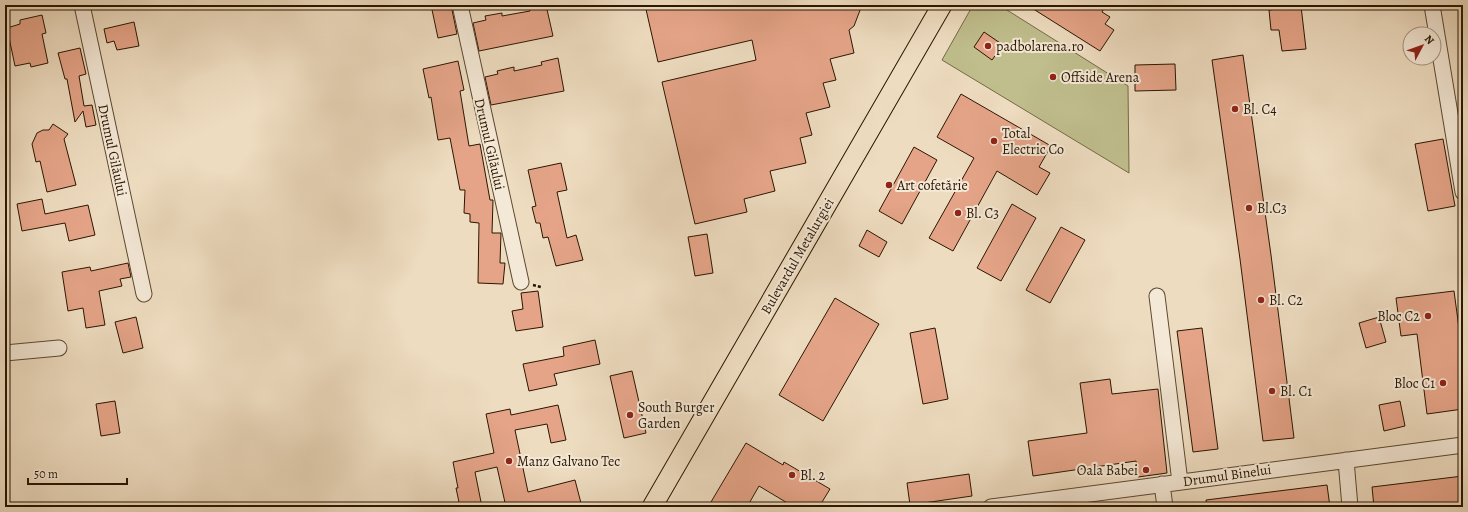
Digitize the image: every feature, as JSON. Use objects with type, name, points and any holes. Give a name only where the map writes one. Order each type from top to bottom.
[{"type":"main road","name":"Bulevardul Metalurgiei","points":[[655,506],[942,5]]},
{"type":"street","name":"Drumul Gilăului","points":[[82,5],[144,294]]},
{"type":"street","name":"Drumul Gilăului","points":[[460,5],[521,282]]},
{"type":"street","points":[[1432,5],[1463,192]]},
{"type":"street","points":[[1157,296],[1180,482]]},
{"type":"street","points":[[5,353],[59,348]]},
{"type":"street","name":"Drumul Binelui","points":[[994,507],[1463,445]]},
{"type":"street","points":[[1346,460],[1350,507]]},
{"type":"street","points":[[1162,484],[1165,507]]},
{"type":"shaded area","points":[[973,5],[999,5],[1128,86],[1129,173],[942,60]]},
{"type":"building","points":[[431,5],[451,5],[457,34],[438,38]]},
{"type":"building","points":[[546,5],[553,36],[479,51],[473,23],[486,20],[485,16],[502,13],[502,16],[530,11],[529,7]]},
{"type":"building","points":[[645,5],[862,5],[854,26],[849,30],[854,53],[830,59],[836,80],[823,83],[830,107],[806,113],[812,135],[800,138],[806,163],[770,171],[775,191],[744,199],[747,212],[695,224],[662,82],[756,60],[752,40],[658,62]]},
{"type":"building","points":[[1027,5],[1106,5],[1102,12],[1110,17],[1105,24],[1114,30],[1100,51]]},
{"type":"building","points":[[1301,6],[1306,49],[1282,51],[1279,30],[1271,30],[1269,10]]},
{"type":"building","points":[[42,15],[46,33],[42,34],[48,63],[31,67],[30,63],[15,66],[7,28],[20,24],[20,20]]},
{"type":"building","points":[[134,22],[139,46],[117,50],[114,41],[107,43],[104,29]]},
{"type":"building","name":"padbolarena.ro","points":[[984,32],[1003,45],[992,60],[974,47]]},
{"type":"building","points":[[80,48],[86,74],[79,76],[84,106],[92,105],[96,125],[86,127],[83,111],[75,122],[67,79],[65,79],[58,53]]},
{"type":"building","points":[[1243,55],[1271,255],[1294,438],[1263,441],[1240,259],[1212,60]]},
{"type":"building","points":[[558,58],[564,91],[491,105],[485,77],[498,74],[497,71],[514,67],[514,71],[542,65],[541,62]]},
{"type":"building","points":[[458,61],[464,90],[460,91],[469,146],[480,144],[490,200],[493,200],[492,233],[501,233],[500,263],[505,263],[503,284],[478,283],[479,223],[470,222],[470,214],[464,213],[465,190],[460,190],[450,138],[438,140],[431,97],[429,98],[423,69]]},
{"type":"building","points":[[1175,64],[1176,90],[1135,91],[1135,65]]},
{"type":"building","name":"Total Electric Co","points":[[961,94],[1051,146],[1039,167],[1050,173],[1037,195],[997,171],[953,251],[929,238],[974,158],[937,137]]},
{"type":"building","points":[[53,124],[68,134],[64,139],[76,185],[47,192],[40,161],[36,162],[32,144],[37,133],[43,130],[49,130]]},
{"type":"building","points":[[1443,139],[1455,206],[1428,211],[1415,144]]},
{"type":"building","points":[[914,147],[937,160],[902,224],[879,211]]},
{"type":"building","points":[[561,163],[567,190],[557,192],[567,238],[576,235],[583,260],[556,266],[548,237],[543,238],[540,223],[536,223],[532,207],[536,206],[528,170]]},
{"type":"building","points":[[42,199],[45,214],[88,205],[95,235],[69,241],[65,223],[22,231],[17,204]]},
{"type":"building","points":[[1012,204],[1036,218],[1001,281],[977,268]]},
{"type":"building","points":[[1061,227],[1085,240],[1050,303],[1026,290]]},
{"type":"building","points":[[867,230],[887,242],[879,257],[859,246]]},
{"type":"building","points":[[707,234],[713,273],[695,276],[688,237]]},
{"type":"building","points":[[128,263],[131,277],[120,279],[122,286],[99,291],[105,325],[86,328],[83,308],[68,311],[62,272],[90,267],[91,271]]},
{"type":"building","points":[[538,291],[543,327],[516,331],[512,311],[523,309],[521,293]]},
{"type":"building","points":[[1454,291],[1463,358],[1463,409],[1427,414],[1417,334],[1401,336],[1396,298]]},
{"type":"building","points":[[835,298],[879,324],[823,421],[779,395]]},
{"type":"building","points":[[136,317],[143,348],[123,353],[115,322]]},
{"type":"building","points":[[1379,317],[1386,342],[1366,348],[1359,323]]},
{"type":"building","points":[[935,328],[948,399],[923,404],[910,333]]},
{"type":"building","points":[[1202,328],[1218,449],[1193,452],[1177,331]]},
{"type":"building","points":[[595,340],[600,364],[554,374],[557,385],[529,391],[523,364],[564,356],[563,347]]},
{"type":"building","name":"South Burger Garden","points":[[632,371],[646,433],[624,438],[610,376]]},
{"type":"building","points":[[1110,379],[1112,394],[1158,389],[1167,473],[1138,477],[1136,461],[1033,476],[1028,441],[1087,433],[1080,383]]},
{"type":"building","points":[[115,401],[120,433],[101,436],[96,404]]},
{"type":"building","points":[[1400,401],[1405,426],[1384,431],[1379,405]]},
{"type":"building","points":[[558,405],[566,440],[551,443],[547,424],[515,430],[528,492],[575,480],[582,507],[506,507],[497,467],[475,472],[482,507],[460,507],[453,462],[494,453],[486,414],[510,409],[511,415]]},
{"type":"building","points":[[746,443],[783,465],[784,462],[830,489],[819,507],[794,507],[759,486],[747,507],[708,507]]},
{"type":"building","points":[[969,474],[972,496],[910,505],[907,483]]},
{"type":"building","points":[[1463,476],[1463,506],[1374,507],[1372,487]]},
{"type":"building","points":[[1327,485],[1330,507],[1207,507],[1206,500]]},
{"type":"place","name":"padbolarena.ro","points":[[988,46]]},
{"type":"place","name":"Offside Arena","points":[[1053,77]]},
{"type":"place","name":"Bl. C4","points":[[1235,109]]},
{"type":"place","name":"Total Electric Co","points":[[994,141]]},
{"type":"place","name":"Art cofetărie","points":[[889,185]]},
{"type":"place","name":"Bl.C3","points":[[1249,208]]},
{"type":"place","name":"Bl. C3","points":[[958,213]]},
{"type":"place","name":"Bl. C2","points":[[1261,300]]},
{"type":"place","name":"Bloc C2","points":[[1428,316]]},
{"type":"place","name":"Bloc C1","points":[[1443,383]]},
{"type":"place","name":"Bl. C1","points":[[1272,391]]},
{"type":"place","name":"South Burger Garden","points":[[630,415]]},
{"type":"place","name":"Manz Galvano Tec","points":[[509,461]]},
{"type":"place","name":"Oala Babei","points":[[1146,470]]},
{"type":"place","name":"Bl. 2","points":[[792,475]]}]
